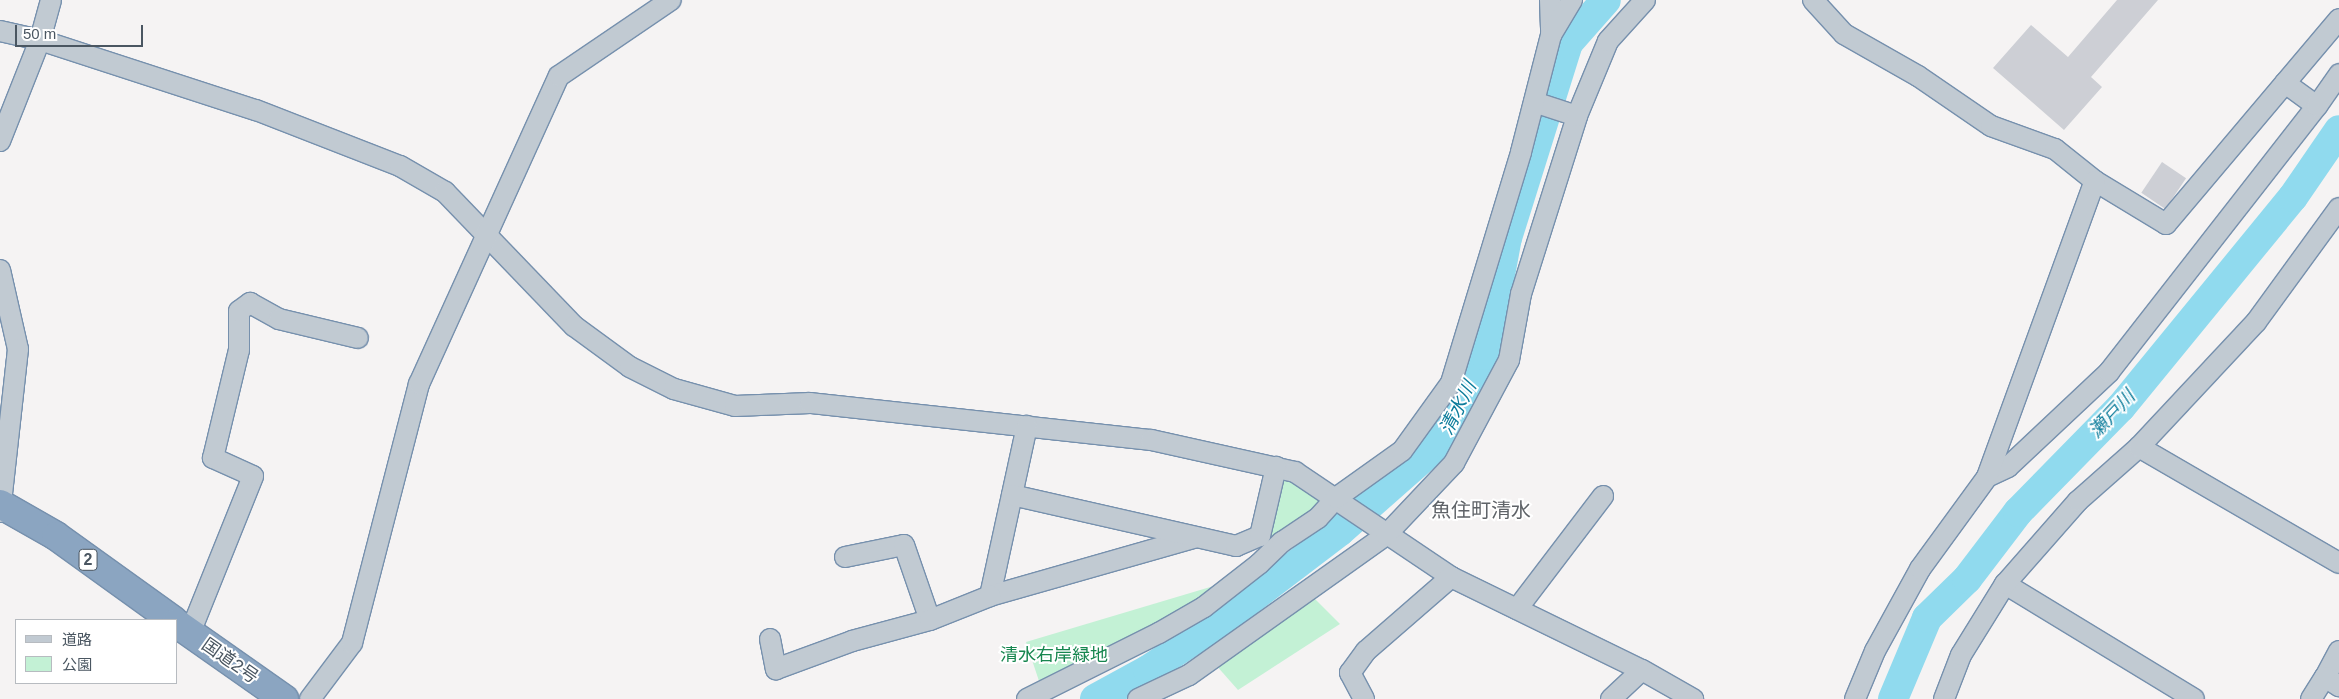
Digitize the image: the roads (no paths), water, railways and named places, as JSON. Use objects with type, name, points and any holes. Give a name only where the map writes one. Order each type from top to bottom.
[{"type":"highway","name":"国道2号","points":[[1,507],[56,536],[172,619]]},
{"type":"highway","name":"国道2号","points":[[180,625],[284,699]]},
{"type":"street","points":[[0,141],[40,40],[51,0]]},
{"type":"street","points":[[310,699],[352,643],[419,384],[559,76],[672,0]]},
{"type":"street","points":[[1027,699],[1159,633],[1204,607],[1260,564],[1282,542],[1318,518],[1336,498],[1402,451],[1451,383],[1534,102],[1551,35],[1550,0]]},
{"type":"street","points":[[1551,35],[1572,0]]},
{"type":"street","points":[[1138,699],[1189,675],[1386,535],[1454,463],[1509,360],[1521,294],[1577,116],[1608,41],[1645,0]]},
{"type":"street","points":[[1813,0],[1844,34],[1918,76],[1990,126],[2055,149],[2095,181],[2166,224],[2339,19]]},
{"type":"street","points":[[0,31],[40,40],[256,110],[400,166],[445,192],[574,326],[630,367],[674,389],[735,406],[810,404],[1151,440],[1296,472],[1336,498],[1386,535],[1451,577],[1642,670],[1692,699]]},
{"type":"street","points":[[1987,477],[2008,467],[2109,372],[2317,106],[2339,74]]},
{"type":"street","points":[[2285,83],[2317,106]]},
{"type":"street","points":[[1534,102],[1577,116]]},
{"type":"street","points":[[1856,699],[1875,651],[1920,569],[1987,477],[2095,181]]},
{"type":"street","points":[[1944,699],[1961,655],[2005,584],[2078,501],[2138,447],[2256,322],[2339,208]]},
{"type":"street","points":[[0,270],[18,349],[1,507]]},
{"type":"street","points":[[180,625],[252,476],[213,458],[239,350],[239,311],[250,303],[279,319],[358,338]]},
{"type":"street","points":[[990,596],[1027,426]]},
{"type":"street","points":[[2138,447],[2339,563]]},
{"type":"street","points":[[1012,495],[1194,538],[1236,546],[1260,536],[1276,468]]},
{"type":"street","points":[[1517,609],[1603,496]]},
{"type":"street","points":[[770,638],[776,670],[852,641],[930,620],[990,596],[1194,538]]},
{"type":"street","points":[[845,557],[904,545],[930,620]]},
{"type":"street","points":[[1364,699],[1350,673],[1366,651],[1451,577]]},
{"type":"street","points":[[2005,584],[2194,699]]},
{"type":"street","points":[[2311,699],[2332,682],[2339,651]]},
{"type":"street","points":[[1611,699],[1642,670]]},
{"type":"waterway","name":"清水川","points":[[1095,699],[1148,670],[1222,621],[1340,531],[1441,442],[1485,355],[1507,238],[1568,43],[1606,0]]},
{"type":"waterway","name":"瀬戸川","points":[[1893,699],[1927,618],[1967,579],[2018,512],[2121,407],[2293,197],[2339,130]]},
{"type":"district","name":"魚住町清水","points":[[1481,510]]},
{"type":"park label","name":"清水右岸緑地","points":[[1054,655]]}]
